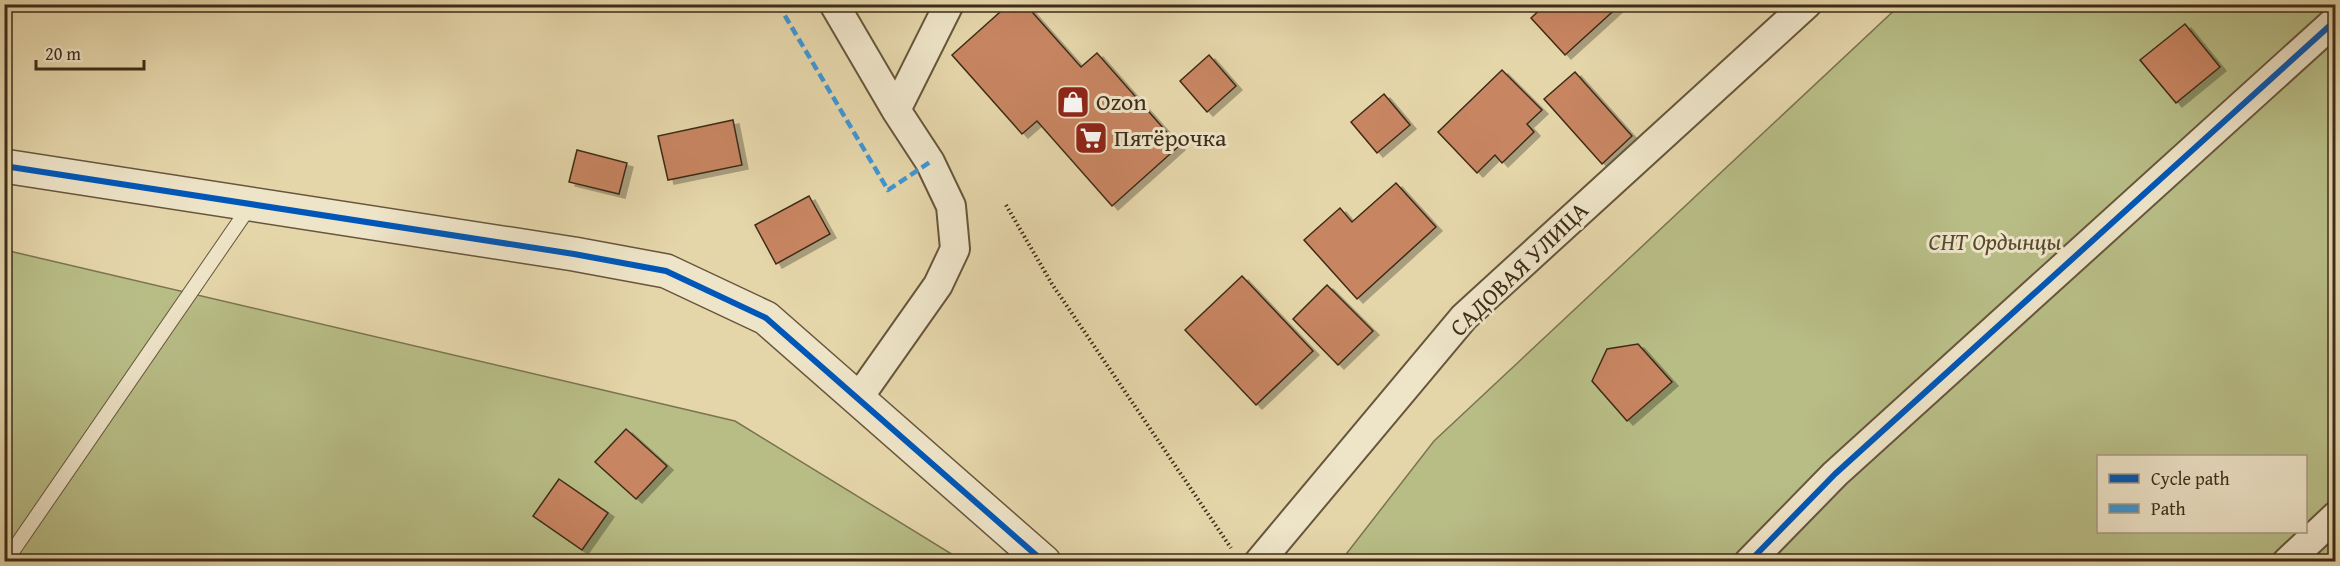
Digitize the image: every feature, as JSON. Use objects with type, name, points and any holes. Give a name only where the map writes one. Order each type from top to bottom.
[{"type":"street","points":[[834,4],[896,110],[930,162],[951,206],[955,249],[938,285],[858,397]]},
{"type":"street","points":[[896,110],[950,4]]},
{"type":"street","name":"САДОВАЯ УЛИЦА","points":[[1246,556],[1464,316],[1808,4]]},
{"type":"street","points":[[1749,561],[1835,474],[2336,20]]},
{"type":"street","points":[[4,166],[250,206],[574,254],[666,271],[766,318],[1044,561]]},
{"type":"street","points":[[2287,561],[2336,516]]},
{"type":"lane","points":[[5,561],[250,206]]},
{"type":"path","points":[[1006,205],[1052,284],[1246,556]]},
{"type":"green space","name":"СНТ Ордынцы","points":[[1900,5],[2335,5],[2335,561],[1340,562],[1434,441]]},
{"type":"green space","points":[[5,250],[735,421],[963,561],[5,562]]},
{"type":"building","points":[[1009,4],[1025,4],[1081,67],[1097,53],[1179,146],[1112,206],[1037,121],[1022,134],[952,55]]},
{"type":"building","points":[[1546,4],[1621,4],[1565,55],[1531,18]]},
{"type":"building","points":[[2185,24],[2220,67],[2176,103],[2140,60]]},
{"type":"building","points":[[1209,55],[1236,86],[1207,112],[1180,81]]},
{"type":"building","points":[[1502,70],[1542,110],[1527,124],[1534,132],[1502,163],[1495,155],[1477,173],[1438,132]]},
{"type":"building","points":[[1575,72],[1632,136],[1602,164],[1544,99]]},
{"type":"building","points":[[1384,94],[1410,125],[1377,153],[1351,122]]},
{"type":"building","points":[[733,120],[742,165],[668,180],[658,136]]},
{"type":"building","points":[[577,150],[627,163],[619,194],[569,182]]},
{"type":"building","points":[[1396,183],[1436,227],[1357,299],[1304,240],[1340,208],[1352,222]]},
{"type":"building","points":[[809,196],[830,234],[776,264],[755,225]]},
{"type":"building","points":[[1242,276],[1313,351],[1256,405],[1185,330]]},
{"type":"building","points":[[1327,285],[1373,331],[1338,365],[1293,319]]},
{"type":"building","points":[[1638,344],[1672,382],[1627,421],[1592,381],[1607,349]]},
{"type":"building","points":[[626,429],[667,466],[636,499],[595,462]]},
{"type":"building","points":[[559,479],[608,513],[582,550],[533,516]]},
{"type":"marked path","points":[[778,4],[888,190],[930,162]]},
{"type":"cycle path","points":[[1749,562],[1835,474],[2336,20]]},
{"type":"cycle path","points":[[4,166],[574,254],[666,271],[766,318],[1044,562]]},
{"type":"place","name":"Ozon","points":[[1073,102]]},
{"type":"place","name":"Пятёрочка","points":[[1091,138]]}]
